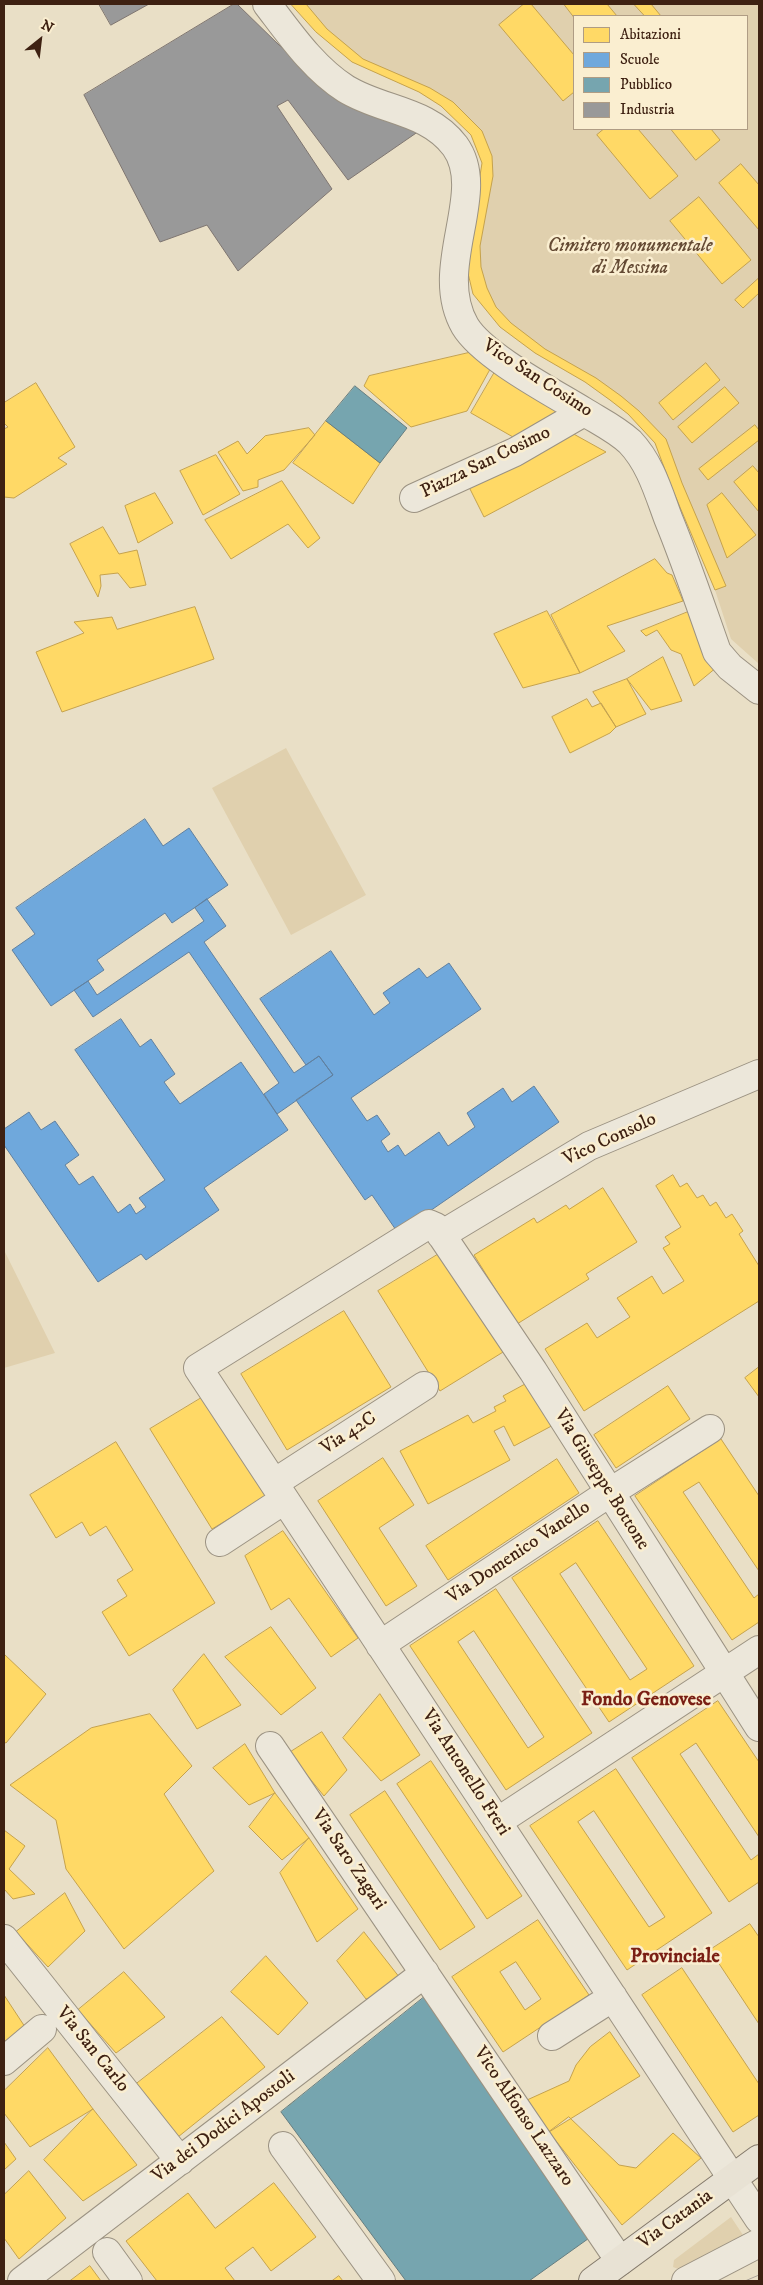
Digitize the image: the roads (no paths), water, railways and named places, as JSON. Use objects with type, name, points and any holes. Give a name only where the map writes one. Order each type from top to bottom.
[{"type":"main road","name":"Via Catania","points":[[604,2275],[759,2159]]},
{"type":"street","name":"Vico San Cosimo","points":[[267,4],[297,43],[333,80],[363,98],[411,114],[430,123],[444,133],[455,147],[463,159],[466,176],[466,194],[454,259],[456,308],[466,328],[500,360],[603,422],[628,440],[641,455],[650,470],[717,652],[730,667],[759,690]]},
{"type":"street","name":"Piazza San Cosimo","points":[[414,498],[515,452],[584,412]]},
{"type":"street","name":"Vico Consolo","points":[[441,1235],[589,1146],[759,1074]]},
{"type":"street","name":"Via Antonello Freri","points":[[441,1235],[436,1227],[429,1224],[198,1368],[759,2219]]},
{"type":"street","name":"Via Giuseppe Bottone","points":[[441,1235],[533,1371],[759,1727]]},
{"type":"street","name":"Via 42C","points":[[220,1542],[279,1491],[424,1386]]},
{"type":"street","name":"Via Domenico Vanello","points":[[380,1646],[609,1493],[710,1429]]},
{"type":"street","points":[[497,1822],[759,1650]]},
{"type":"street","name":"Via Saro Zagari","points":[[270,1746],[425,1973]]},
{"type":"street","name":"Via San Carlo","points":[[4,1939],[180,2160]]},
{"type":"street","name":"Via dei Dodici Apostoli","points":[[22,2281],[425,1973]]},
{"type":"street","name":"Vico Alfonso Lazzaro","points":[[425,1973],[604,2275]]},
{"type":"street","points":[[552,2036],[612,1997]]},
{"type":"street","points":[[4,2061],[42,2029]]},
{"type":"street","points":[[283,2146],[381,2281]]},
{"type":"street","points":[[686,2281],[759,2243]]},
{"type":"street","points":[[107,2252],[128,2281]]},
{"type":"tram line","points":[[745,2281],[759,2275]]},
{"type":"district","name":"Fondo Genovese","points":[[646,1701]]},
{"type":"district","name":"Provinciale","points":[[675,1958]]},
{"type":"park label","name":"Cimitero monumentale di Messina","points":[[630,258]]}]
